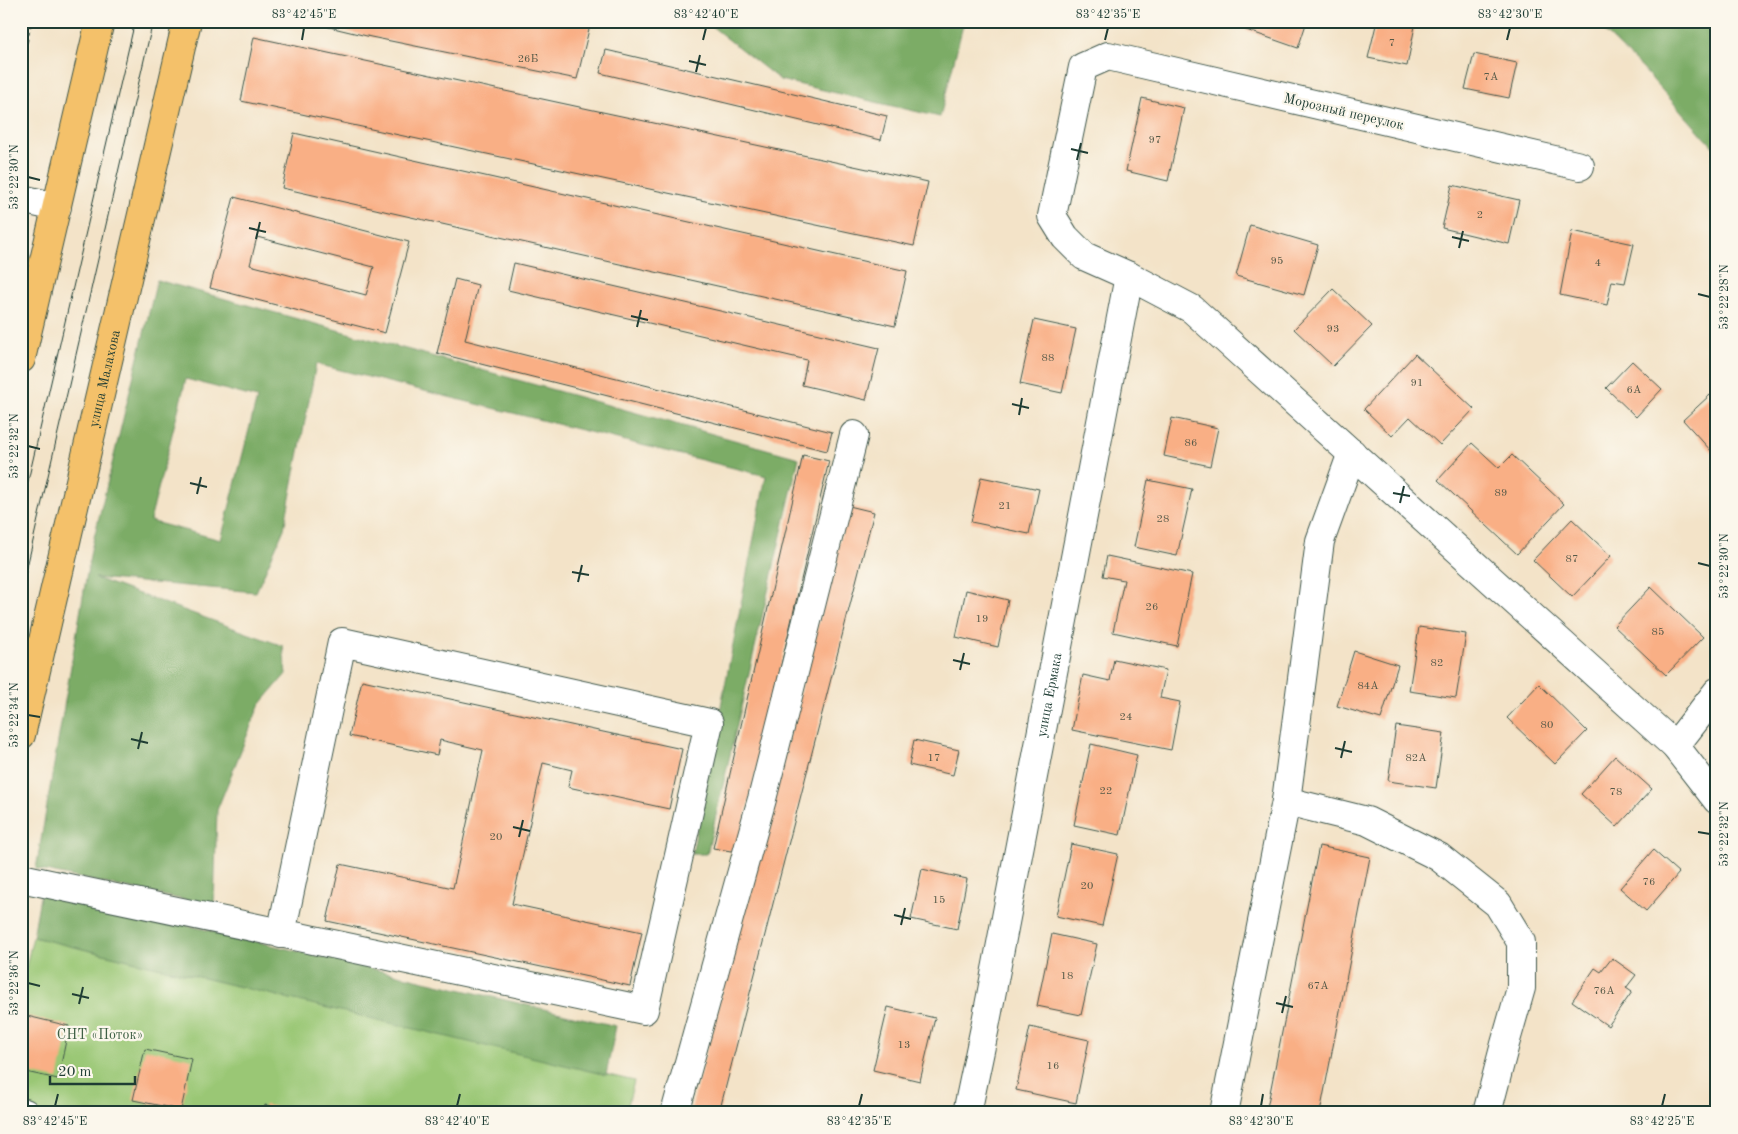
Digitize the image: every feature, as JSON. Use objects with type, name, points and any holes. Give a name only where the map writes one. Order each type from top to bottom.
[{"type":"main road","points":[[21,359],[100,21]]},
{"type":"main road","name":"улица Малахова","points":[[21,735],[187,21]]},
{"type":"street","name":"Морозный переулок","points":[[1129,276],[1084,256],[1065,237],[1052,216],[1083,67],[1108,56],[1580,166]]},
{"type":"street","points":[[21,199],[57,207]]},
{"type":"street","points":[[1129,276],[1192,309],[1675,746],[1717,800]]},
{"type":"street","name":"улица Ермака","points":[[967,1113],[1129,276]]},
{"type":"street","points":[[675,1113],[762,798],[854,435]]},
{"type":"street","points":[[1224,1113],[1286,801],[1320,541],[1352,453]]},
{"type":"street","points":[[21,878],[280,934],[644,1010],[709,723],[342,642],[280,934]]},
{"type":"street","points":[[1675,746],[1717,692]]},
{"type":"street","points":[[1286,801],[1368,821],[1439,857],[1498,904],[1521,942],[1521,988],[1487,1113]]},
{"type":"street","points":[[21,1112],[26,1113]]},
{"type":"path","points":[[21,66],[32,21]]},
{"type":"green space","points":[[705,21],[964,21],[940,117],[780,80]]},
{"type":"green space","points":[[1594,21],[1717,21],[1717,151],[1643,69]]},
{"type":"green space","points":[[157,280],[799,458],[707,854],[692,854],[766,476],[316,364],[284,529],[256,592],[95,578],[283,646],[286,674],[259,706],[217,810],[214,906],[36,869],[91,550]],"holes":[[[186,379],[257,398],[221,540],[150,521]]]},
{"type":"green space","points":[[41,891],[616,1026],[606,1075],[33,937]]},
{"type":"green space","name":"СНТ «Поток»","points":[[33,937],[634,1081],[626,1113],[21,1113],[21,988]]},
{"type":"building","points":[[304,21],[591,21],[577,79],[371,37]]},
{"type":"building","points":[[1226,21],[1307,21],[1298,48],[1226,23]]},
{"type":"building","points":[[1377,21],[1392,21],[1415,26],[1407,66],[1368,58]]},
{"type":"building","points":[[254,37],[928,182],[914,246],[241,101]]},
{"type":"building","points":[[606,50],[887,116],[881,140],[600,73]]},
{"type":"building","points":[[1474,54],[1517,63],[1509,98],[1465,89]]},
{"type":"building","points":[[1142,98],[1184,108],[1168,181],[1126,171]]},
{"type":"building","points":[[294,133],[907,271],[895,326],[282,188]]},
{"type":"building","points":[[1452,185],[1519,200],[1509,244],[1442,228]]},
{"type":"building","points":[[234,197],[409,242],[385,333],[210,288]],"holes":[[[257,237],[374,267],[366,295],[250,265]]]},
{"type":"building","points":[[1250,225],[1318,245],[1304,295],[1236,276]]},
{"type":"building","points":[[1572,231],[1634,244],[1625,283],[1612,281],[1607,305],[1560,295]]},
{"type":"building","points":[[514,263],[879,348],[866,400],[802,385],[807,360],[508,290]]},
{"type":"building","points":[[455,279],[478,285],[465,340],[832,432],[827,451],[437,353]]},
{"type":"building","points":[[1333,289],[1372,326],[1333,366],[1294,329]]},
{"type":"building","points":[[1034,320],[1076,329],[1062,393],[1020,384]]},
{"type":"building","points":[[1415,354],[1474,409],[1440,445],[1410,417],[1392,436],[1364,409]]},
{"type":"building","points":[[1632,361],[1662,389],[1636,417],[1606,388]]},
{"type":"building","points":[[1710,395],[1717,402],[1717,448],[1712,452],[1683,420]]},
{"type":"building","points":[[1172,418],[1218,428],[1210,466],[1164,456]]},
{"type":"building","points":[[1472,443],[1499,468],[1512,455],[1564,504],[1517,554],[1438,480]]},
{"type":"building","points":[[803,455],[829,461],[737,852],[713,848]]},
{"type":"building","points":[[981,477],[1039,489],[1029,534],[971,522]]},
{"type":"building","points":[[1148,480],[1192,489],[1177,556],[1134,547]]},
{"type":"building","points":[[849,506],[874,512],[719,1113],[690,1113]]},
{"type":"building","points":[[1572,519],[1611,556],[1572,597],[1533,560]]},
{"type":"building","points":[[1107,556],[1192,574],[1177,646],[1113,632],[1124,580],[1103,576]]},
{"type":"building","points":[[1651,587],[1703,637],[1666,675],[1614,626]]},
{"type":"building","points":[[966,590],[1008,600],[998,647],[956,637]]},
{"type":"building","points":[[1419,627],[1466,634],[1456,698],[1409,691]]},
{"type":"building","points":[[1354,651],[1398,665],[1381,719],[1337,706]]},
{"type":"building","points":[[1114,659],[1166,670],[1160,698],[1180,702],[1171,750],[1072,730],[1083,675],[1110,681]]},
{"type":"building","points":[[362,680],[682,749],[669,809],[568,787],[572,770],[543,763],[512,904],[642,932],[630,986],[327,921],[340,864],[453,888],[483,750],[440,740],[437,755],[349,736]]},
{"type":"building","points":[[1539,684],[1587,731],[1555,764],[1507,718]]},
{"type":"building","points":[[1396,726],[1444,733],[1436,788],[1388,781]]},
{"type":"building","points":[[914,740],[959,750],[953,775],[909,765]]},
{"type":"building","points":[[1091,744],[1137,755],[1120,835],[1074,825]]},
{"type":"building","points":[[1615,756],[1652,789],[1617,827],[1581,794]]},
{"type":"building","points":[[1071,844],[1118,854],[1102,926],[1056,916]]},
{"type":"building","points":[[1319,846],[1370,857],[1320,1113],[1266,1113]]},
{"type":"building","points":[[1653,850],[1679,873],[1646,911],[1620,888]]},
{"type":"building","points":[[922,869],[967,879],[957,929],[911,919]]},
{"type":"building","points":[[1052,934],[1097,944],[1081,1015],[1037,1006]]},
{"type":"building","points":[[1612,958],[1636,975],[1626,988],[1632,992],[1608,1026],[1572,1001],[1595,968],[1601,972]]},
{"type":"building","points":[[888,1007],[935,1018],[920,1081],[873,1070]]},
{"type":"building","points":[[27,1016],[69,1026],[58,1079],[21,1071],[21,1042]]},
{"type":"building","points":[[1030,1027],[1089,1040],[1076,1103],[1016,1090]]},
{"type":"building","points":[[145,1049],[192,1059],[181,1110],[133,1100]]},
{"type":"building","points":[[265,1105],[289,1110],[289,1113],[263,1113]]},
{"type":"building","points":[[1547,1106],[1592,1112],[1592,1113],[1546,1113]]},
{"type":"tram line","points":[[21,511],[135,21]]},
{"type":"tram line","points":[[21,593],[153,21]]}]
